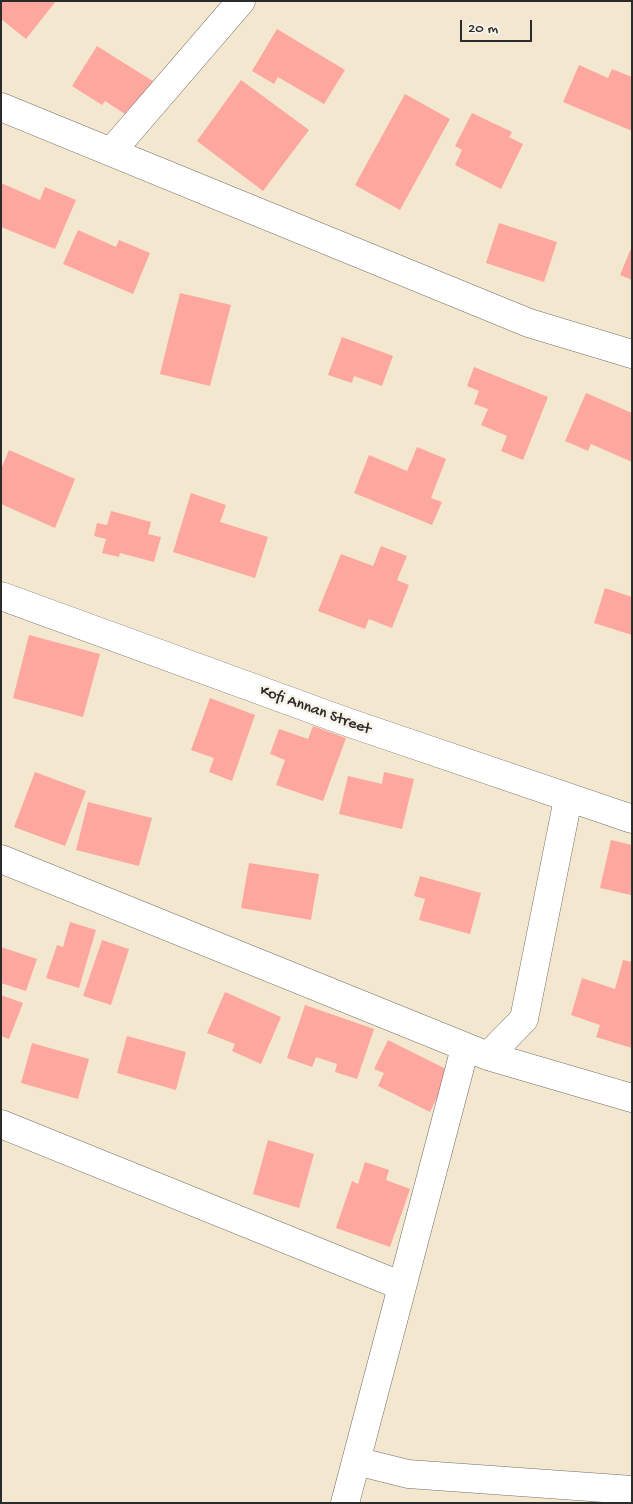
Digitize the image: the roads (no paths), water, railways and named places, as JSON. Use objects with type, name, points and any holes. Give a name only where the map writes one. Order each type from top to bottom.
[{"type":"street","points":[[111,152],[241,1]]},
{"type":"street","points":[[1,107],[529,323],[632,354]]},
{"type":"street","name":"Kofi Annan Street","points":[[1,596],[347,722],[568,799],[632,819]]},
{"type":"street","points":[[344,1503],[402,1286],[476,1052],[524,1019],[568,799]]},
{"type":"street","points":[[1,859],[476,1052],[632,1098]]},
{"type":"street","points":[[1,1124],[402,1286]]},
{"type":"street","points":[[356,1461],[408,1474],[632,1490]]}]
